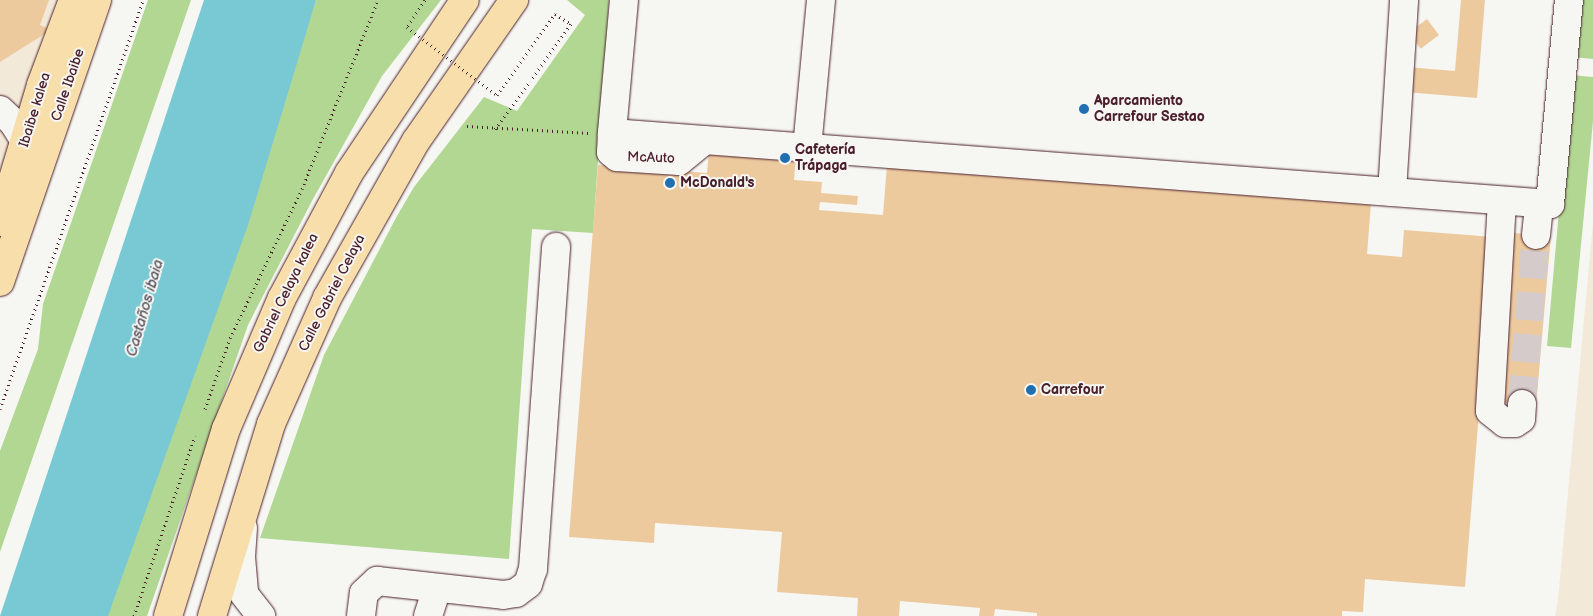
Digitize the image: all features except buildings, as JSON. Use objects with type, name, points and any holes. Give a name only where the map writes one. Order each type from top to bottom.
[{"type":"main road","name":"Ibaibe kalea","points":[[0,282],[8,228],[25,141],[41,85],[73,0]]},
{"type":"main road","name":"Calle Ibaibe","points":[[20,174],[97,0]]},
{"type":"main road","name":"Gabriel Celaya kalea","points":[[168,616],[226,429],[282,298],[349,174],[465,0]]},
{"type":"main road","name":"Calle Gabriel Celaya","points":[[212,616],[244,504],[279,406],[348,259],[416,141],[514,0]]},
{"type":"street","points":[[601,133],[624,0]]},
{"type":"street","points":[[821,0],[808,148],[1538,204],[1550,204],[1569,0]]},
{"type":"street","points":[[1392,192],[1404,0]]},
{"type":"street","points":[[0,106],[25,98],[41,85]]},
{"type":"street","points":[[0,110],[13,122],[25,141]]},
{"type":"street","name":"McAuto","points":[[601,133],[611,152],[617,157],[679,161],[705,140],[808,148]]},
{"type":"street","points":[[1502,201],[1490,411],[1505,423],[1514,423],[1521,419],[1522,404]]},
{"type":"street","points":[[1536,235],[1538,204]]},
{"type":"street","points":[[361,616],[364,593],[377,581],[503,595],[516,593],[528,584],[533,569],[556,247]]},
{"type":"street","points":[[244,504],[241,557],[244,594],[261,616]]},
{"type":"street","points":[[428,616],[437,588]]},
{"type":"path","points":[[0,409],[143,0]]},
{"type":"path","points":[[425,0],[407,26],[497,96],[555,14],[571,24],[495,129]]},
{"type":"path","points":[[467,126],[495,129],[601,133]]},
{"type":"shaded area","points":[[0,0],[84,0],[0,244]]},
{"type":"shaded area","points":[[1593,223],[1593,616],[1555,616],[1558,600]]},
{"type":"green space","points":[[148,0],[191,0],[0,552],[0,451],[38,349],[43,304]]},
{"type":"green space","points":[[316,0],[441,0],[382,76],[313,199],[248,325],[147,616],[107,616]]},
{"type":"green space","points":[[567,0],[609,0],[593,233],[532,229],[509,559],[260,538],[324,355],[397,216],[414,187],[484,97],[517,111],[585,15]]},
{"type":"green space","points":[[1578,0],[1593,0],[1593,59],[1573,57]]},
{"type":"green space","points":[[1571,75],[1593,77],[1593,121],[1571,348],[1547,346]]},
{"type":"water","name":"Castaños ibaia","points":[[204,0],[316,0],[248,225],[108,616],[0,616]]},
{"type":"tunnel","points":[[1522,404],[1536,235]]},
{"type":"place","name":"Aparcamiento Carrefour Sestao","points":[[1084,109]]},
{"type":"place","name":"Cafetería Trápaga","points":[[785,158]]},
{"type":"place","name":"McDonald's","points":[[670,183]]},
{"type":"place","name":"Carrefour","points":[[1031,390]]}]
